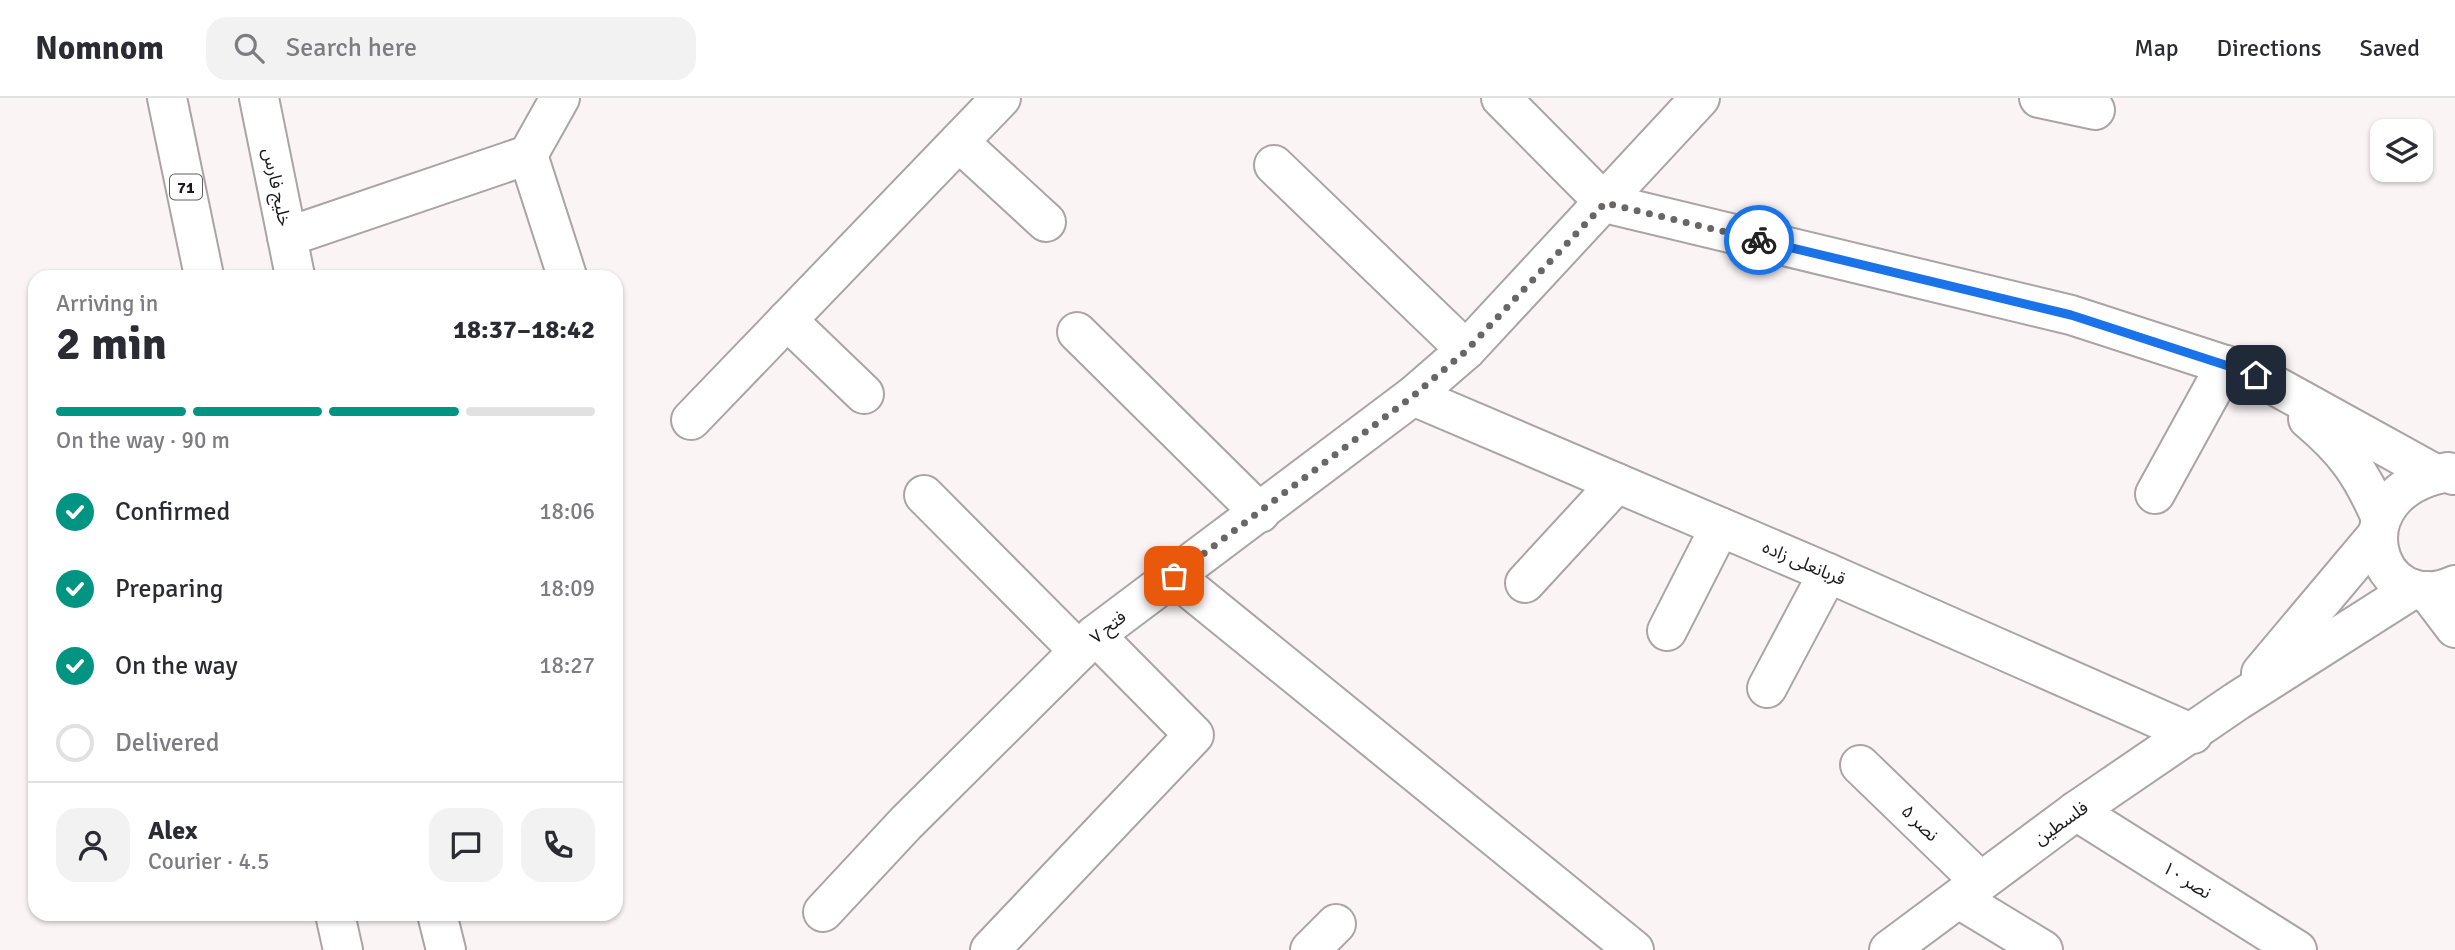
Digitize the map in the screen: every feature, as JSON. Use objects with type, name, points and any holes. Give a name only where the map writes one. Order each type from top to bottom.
[{"type":"main road","name":"71","points":[[167,98],[204,270]]},
{"type":"main road","name":"خلیج فارس","points":[[259,98],[294,270]]},
{"type":"main road","points":[[287,237],[528,155],[560,98]]},
{"type":"main road","points":[[691,420],[1001,98]]},
{"type":"main road","points":[[1501,98],[1605,203],[2071,315],[2241,370],[2448,471]]},
{"type":"main road","name":"فتح ۷","points":[[823,912],[905,823],[1087,643],[1413,396],[1466,351],[1700,98]]},
{"type":"main road","points":[[2039,98],[2095,110]]},
{"type":"main road","points":[[958,142],[1046,222]]},
{"type":"main road","points":[[528,155],[565,270]]},
{"type":"main road","points":[[1274,165],[1466,351]]},
{"type":"main road","points":[[787,320],[864,394]]},
{"type":"main road","points":[[1077,332],[1260,513]]},
{"type":"main road","points":[[2155,494],[2241,370]]},
{"type":"main road","points":[[2241,370],[2330,437],[2361,474],[2379,526],[2379,552],[2386,568],[2398,580],[2432,588],[2455,628]]},
{"type":"main road","name":"قربانعلی زاده","points":[[1413,396],[1829,573],[2193,734]]},
{"type":"main road","points":[[2237,701],[2379,526],[2393,497],[2404,488],[2448,471]]},
{"type":"main road","points":[[1525,583],[1617,483]]},
{"type":"main road","points":[[924,495],[1087,643],[1194,735],[997,947]]},
{"type":"main road","points":[[1667,631],[1720,527]]},
{"type":"main road","points":[[1767,688],[1829,573]]},
{"type":"main road","points":[[1174,576],[1634,950]]},
{"type":"main road","points":[[2237,701],[2432,588]]},
{"type":"main road","name":"فلسطین","points":[[1889,950],[2076,811],[2193,734],[2237,701]]},
{"type":"main road","name":"نصر ۵","points":[[1860,765],[1970,890],[2043,950]]},
{"type":"main road","name":"نصر ۱۰","points":[[2076,811],[2297,950]]},
{"type":"main road","points":[[337,921],[343,950]]},
{"type":"main road","points":[[439,921],[446,950]]},
{"type":"way so far","points":[[1174,576],[1413,396],[1466,351],[1605,203],[1759,240]]},
{"type":"route","points":[[1759,240],[2071,315],[2256,375]]}]
